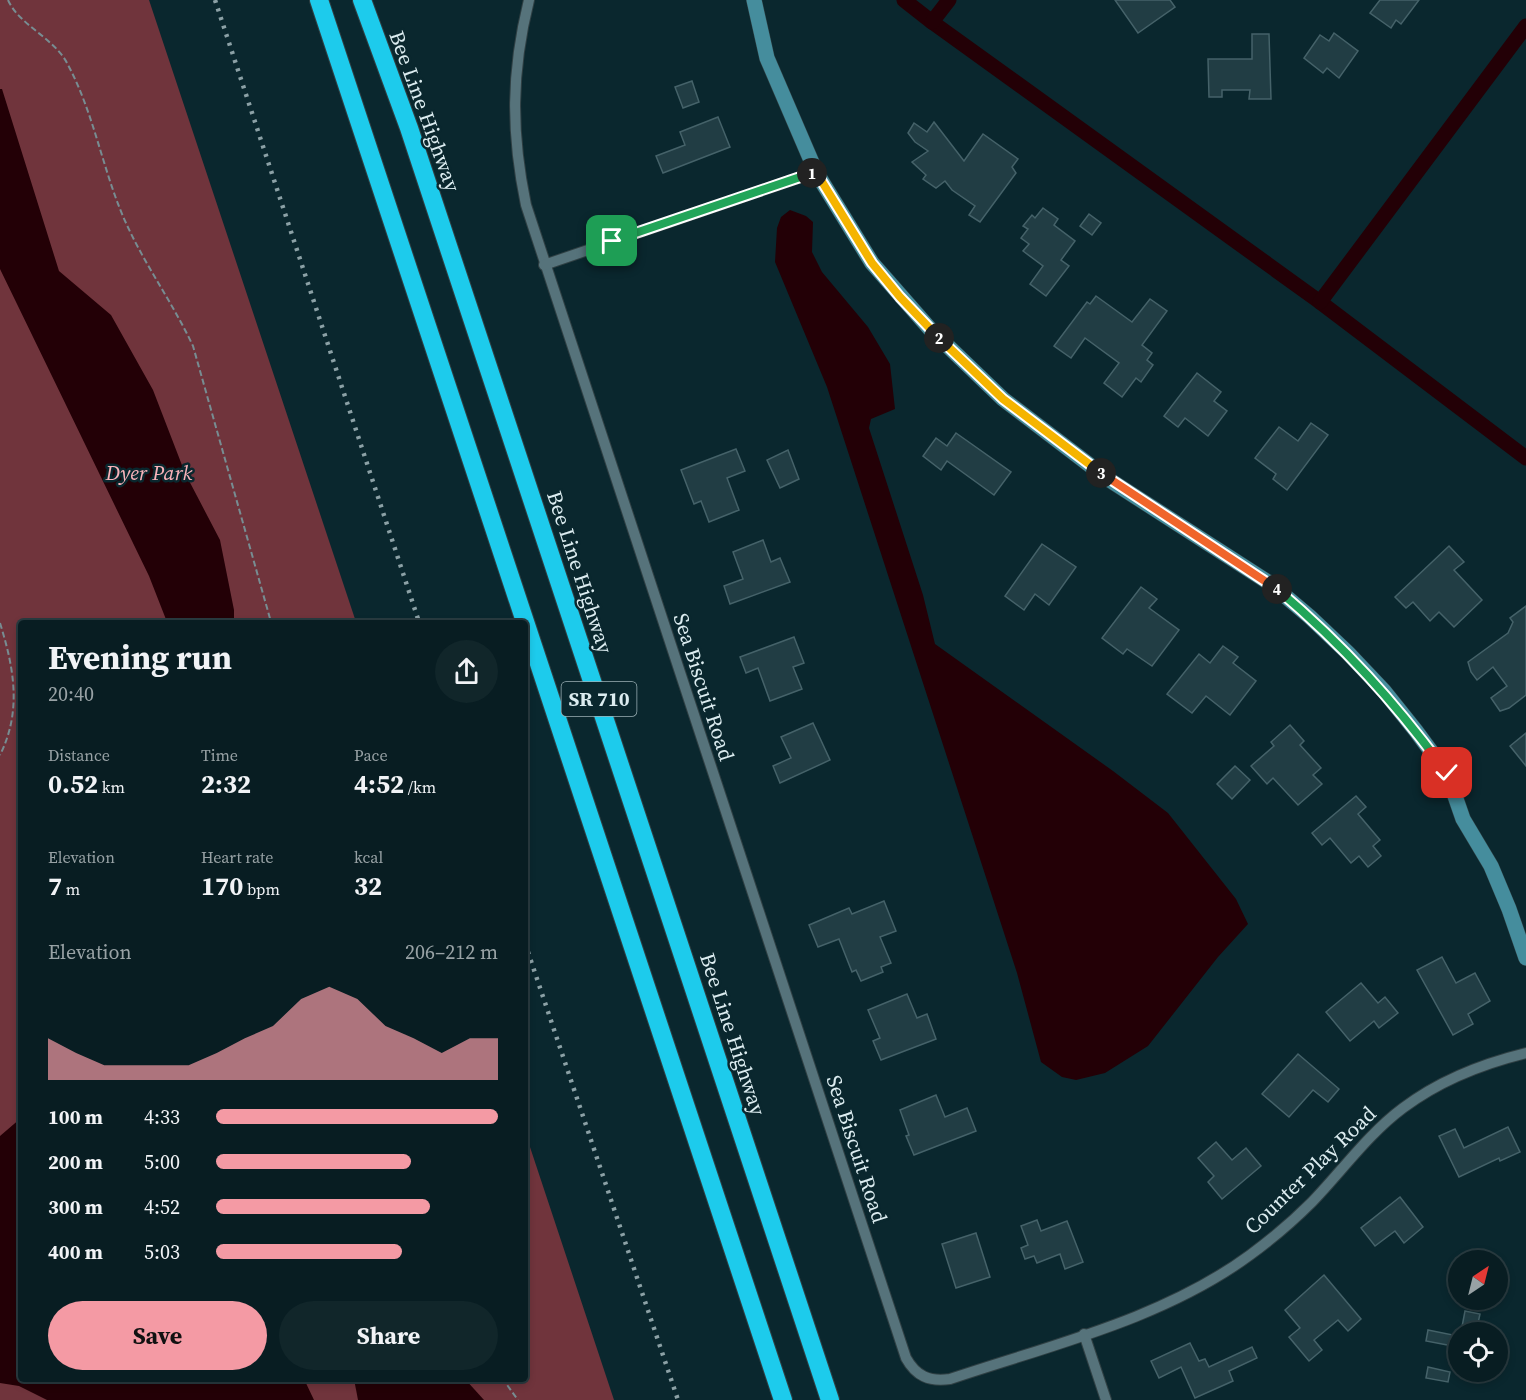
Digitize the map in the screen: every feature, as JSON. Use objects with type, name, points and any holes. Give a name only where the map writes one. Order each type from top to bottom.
[{"type":"highway","name":"SR 710","points":[[319,0],[525,620]]},
{"type":"highway","name":"Bee Line Highway","points":[[362,0],[409,128],[830,1400]]},
{"type":"highway","name":"SR 710","points":[[528,628],[783,1400]]},
{"type":"street","name":"Sea Biscuit Road","points":[[529,0],[517,59],[514,99],[518,166],[526,205],[906,1358],[919,1374]]},
{"type":"street","points":[[754,0],[767,58],[816,172],[872,263],[938,337],[1003,399],[1108,479],[1270,584],[1348,653],[1383,691],[1447,773],[1463,819],[1491,866],[1526,958]]},
{"type":"street","points":[[544,265],[816,172]]},
{"type":"street","name":"Counter Play Road","points":[[919,1374],[939,1381],[950,1378],[1154,1309],[1217,1277],[1250,1256],[1281,1231],[1402,1108],[1450,1078],[1502,1058],[1526,1053]]},
{"type":"street","points":[[1084,1334],[1106,1400]]},
{"type":"path","points":[[8,0],[19,15],[44,36],[66,60],[81,91],[120,209],[140,254],[181,321],[193,346],[269,620]]},
{"type":"path","points":[[0,622],[10,660],[15,705],[11,728],[0,755]]},
{"type":"path","points":[[505,1382],[518,1400]]},
{"type":"green space","name":"Dyer Park","points":[[0,0],[149,0],[355,620],[18,620],[18,1382],[528,1382],[528,1141],[614,1400],[0,1400]]},
{"type":"shaded area","points":[[0,89],[2,89],[59,271],[111,315],[153,390],[185,473],[220,540],[234,620],[166,620],[149,576],[0,269]]},
{"type":"shaded area","points":[[790,210],[806,216],[813,222],[812,252],[822,272],[868,327],[890,364],[895,409],[871,419],[869,428],[923,595],[935,644],[1168,813],[1236,899],[1248,924],[1218,957],[1148,1046],[1105,1073],[1076,1080],[1062,1077],[1041,1062],[1017,973],[827,387],[775,262],[777,228],[781,217]]},
{"type":"shaded area","points":[[18,1121],[18,1382],[305,1382],[314,1400],[47,1400],[19,1386],[0,1383],[0,1136]]},
{"type":"shaded area","points":[[355,1382],[468,1382],[484,1400],[358,1400]]},
{"type":"building","points":[[1115,0],[1170,0],[1175,7],[1138,33]]},
{"type":"building","points":[[1380,0],[1419,0],[1401,24],[1396,20],[1391,28],[1370,13]]},
{"type":"building","points":[[1334,33],[1358,51],[1339,78],[1327,68],[1323,73],[1304,58],[1320,35],[1329,41]]},
{"type":"building","points":[[1252,34],[1269,34],[1271,99],[1249,99],[1250,90],[1222,90],[1222,97],[1209,97],[1208,59],[1252,59]]},
{"type":"building","points":[[692,81],[699,102],[683,108],[675,87]]},
{"type":"building","points":[[718,117],[730,147],[663,173],[656,156],[685,145],[680,132]]},
{"type":"building","points":[[934,122],[964,161],[983,134],[1018,159],[1012,167],[1016,173],[980,222],[969,215],[975,206],[952,190],[945,181],[936,188],[923,179],[926,175],[912,162],[928,151],[915,142],[908,133],[914,123],[927,132]]},
{"type":"building","points":[[1043,208],[1058,219],[1054,225],[1075,241],[1061,260],[1069,266],[1046,296],[1030,284],[1043,266],[1023,251],[1029,244],[1021,238],[1028,229],[1023,226],[1032,215],[1035,218]]},
{"type":"building","points":[[1089,214],[1101,223],[1092,235],[1080,226]]},
{"type":"building","points":[[1096,296],[1132,322],[1150,299],[1167,311],[1142,345],[1152,353],[1147,360],[1153,365],[1141,382],[1136,378],[1122,397],[1104,383],[1119,363],[1085,338],[1071,358],[1054,346],[1087,302],[1090,304]]},
{"type":"building","points":[[1197,373],[1221,392],[1214,401],[1227,411],[1208,436],[1185,418],[1178,427],[1164,416]]},
{"type":"building","points":[[1311,423],[1328,435],[1287,490],[1273,479],[1276,474],[1255,458],[1279,427],[1298,441]]},
{"type":"building","points":[[956,433],[1011,472],[994,495],[947,461],[941,470],[923,456],[936,438],[947,446]]},
{"type":"building","points":[[736,449],[745,471],[727,478],[739,510],[709,522],[701,501],[694,504],[681,470]]},
{"type":"building","points":[[788,450],[799,479],[780,488],[767,460]]},
{"type":"building","points":[[763,540],[771,562],[780,558],[790,582],[730,604],[724,586],[743,579],[733,552]]},
{"type":"building","points":[[1042,544],[1076,567],[1049,605],[1035,594],[1024,610],[1005,596]]},
{"type":"building","points":[[1449,546],[1464,562],[1454,570],[1482,600],[1454,627],[1439,612],[1430,621],[1413,602],[1406,608],[1395,597]]},
{"type":"building","points":[[1141,587],[1157,599],[1149,608],[1179,630],[1152,666],[1127,649],[1123,654],[1102,638]]},
{"type":"building","points":[[1526,606],[1526,695],[1509,708],[1500,711],[1491,698],[1507,686],[1493,667],[1477,680],[1468,662],[1508,633],[1513,622],[1510,618]]},
{"type":"building","points":[[794,637],[804,663],[793,667],[802,689],[770,701],[758,668],[746,673],[740,657]]},
{"type":"building","points":[[1223,646],[1238,657],[1233,663],[1256,681],[1230,715],[1206,696],[1192,713],[1167,694],[1199,654],[1210,663]]},
{"type":"building","points":[[813,723],[830,760],[780,783],[773,766],[791,758],[781,737]]},
{"type":"building","points":[[1290,725],[1304,741],[1300,745],[1321,768],[1313,775],[1322,784],[1298,805],[1273,778],[1267,784],[1251,766],[1274,746],[1271,742]]},
{"type":"building","points":[[1526,733],[1526,766],[1510,746]]},
{"type":"building","points":[[1235,766],[1250,780],[1232,799],[1217,784]]},
{"type":"building","points":[[1356,796],[1366,807],[1358,814],[1380,840],[1373,846],[1381,856],[1368,867],[1359,856],[1351,863],[1330,838],[1322,845],[1312,833]]},
{"type":"building","points":[[884,901],[896,931],[880,937],[891,963],[881,967],[883,972],[861,981],[856,970],[852,972],[839,939],[818,947],[809,925],[849,908],[852,914]]},
{"type":"building","points":[[1442,957],[1456,983],[1475,973],[1490,1001],[1468,1014],[1473,1024],[1453,1035],[1417,970]]},
{"type":"building","points":[[1361,983],[1378,1003],[1385,997],[1398,1013],[1379,1028],[1374,1021],[1350,1041],[1326,1012]]},
{"type":"building","points":[[907,994],[917,1018],[927,1014],[936,1039],[881,1060],[873,1041],[880,1038],[868,1010]]},
{"type":"building","points":[[1298,1054],[1339,1089],[1328,1102],[1313,1090],[1289,1117],[1262,1094]]},
{"type":"building","points":[[936,1095],[945,1117],[967,1108],[976,1131],[914,1155],[906,1136],[909,1135],[900,1110]]},
{"type":"building","points":[[1508,1127],[1520,1152],[1500,1161],[1499,1158],[1459,1177],[1439,1136],[1455,1129],[1464,1148]]},
{"type":"building","points":[[1216,1142],[1232,1160],[1246,1148],[1261,1166],[1222,1199],[1208,1182],[1214,1176],[1198,1158]]},
{"type":"building","points":[[1400,1197],[1423,1227],[1404,1243],[1395,1231],[1375,1246],[1361,1228]]},
{"type":"building","points":[[1037,1220],[1041,1231],[1067,1221],[1083,1262],[1065,1269],[1060,1254],[1037,1263],[1034,1256],[1025,1259],[1021,1248],[1028,1245],[1021,1226]]},
{"type":"building","points":[[976,1233],[990,1277],[956,1288],[942,1244]]},
{"type":"building","points":[[1324,1275],[1361,1319],[1348,1331],[1338,1320],[1314,1340],[1322,1350],[1309,1361],[1289,1337],[1300,1328],[1285,1310]]},
{"type":"building","points":[[1465,1311],[1480,1314],[1478,1322],[1463,1322]]},
{"type":"building","points":[[1428,1330],[1448,1334],[1448,1345],[1426,1341]]},
{"type":"building","points":[[1190,1343],[1199,1361],[1205,1359],[1209,1367],[1252,1347],[1257,1358],[1229,1371],[1233,1381],[1195,1398],[1181,1367],[1159,1378],[1151,1361]]},
{"type":"building","points":[[1428,1367],[1448,1372],[1448,1382],[1426,1378]]},
{"type":"waterway","points":[[904,0],[1320,302],[1526,458]]},
{"type":"waterway","points":[[932,22],[949,0]]},
{"type":"waterway","points":[[1320,302],[1526,26]]},
{"type":"railway","points":[[215,0],[418,620]]},
{"type":"railway","points":[[528,952],[678,1400]]},
{"type":"route","points":[[612,241],[816,172],[872,263],[900,297],[970,369],[1003,399],[1108,479],[1270,584],[1310,617],[1383,691],[1447,773]]}]
